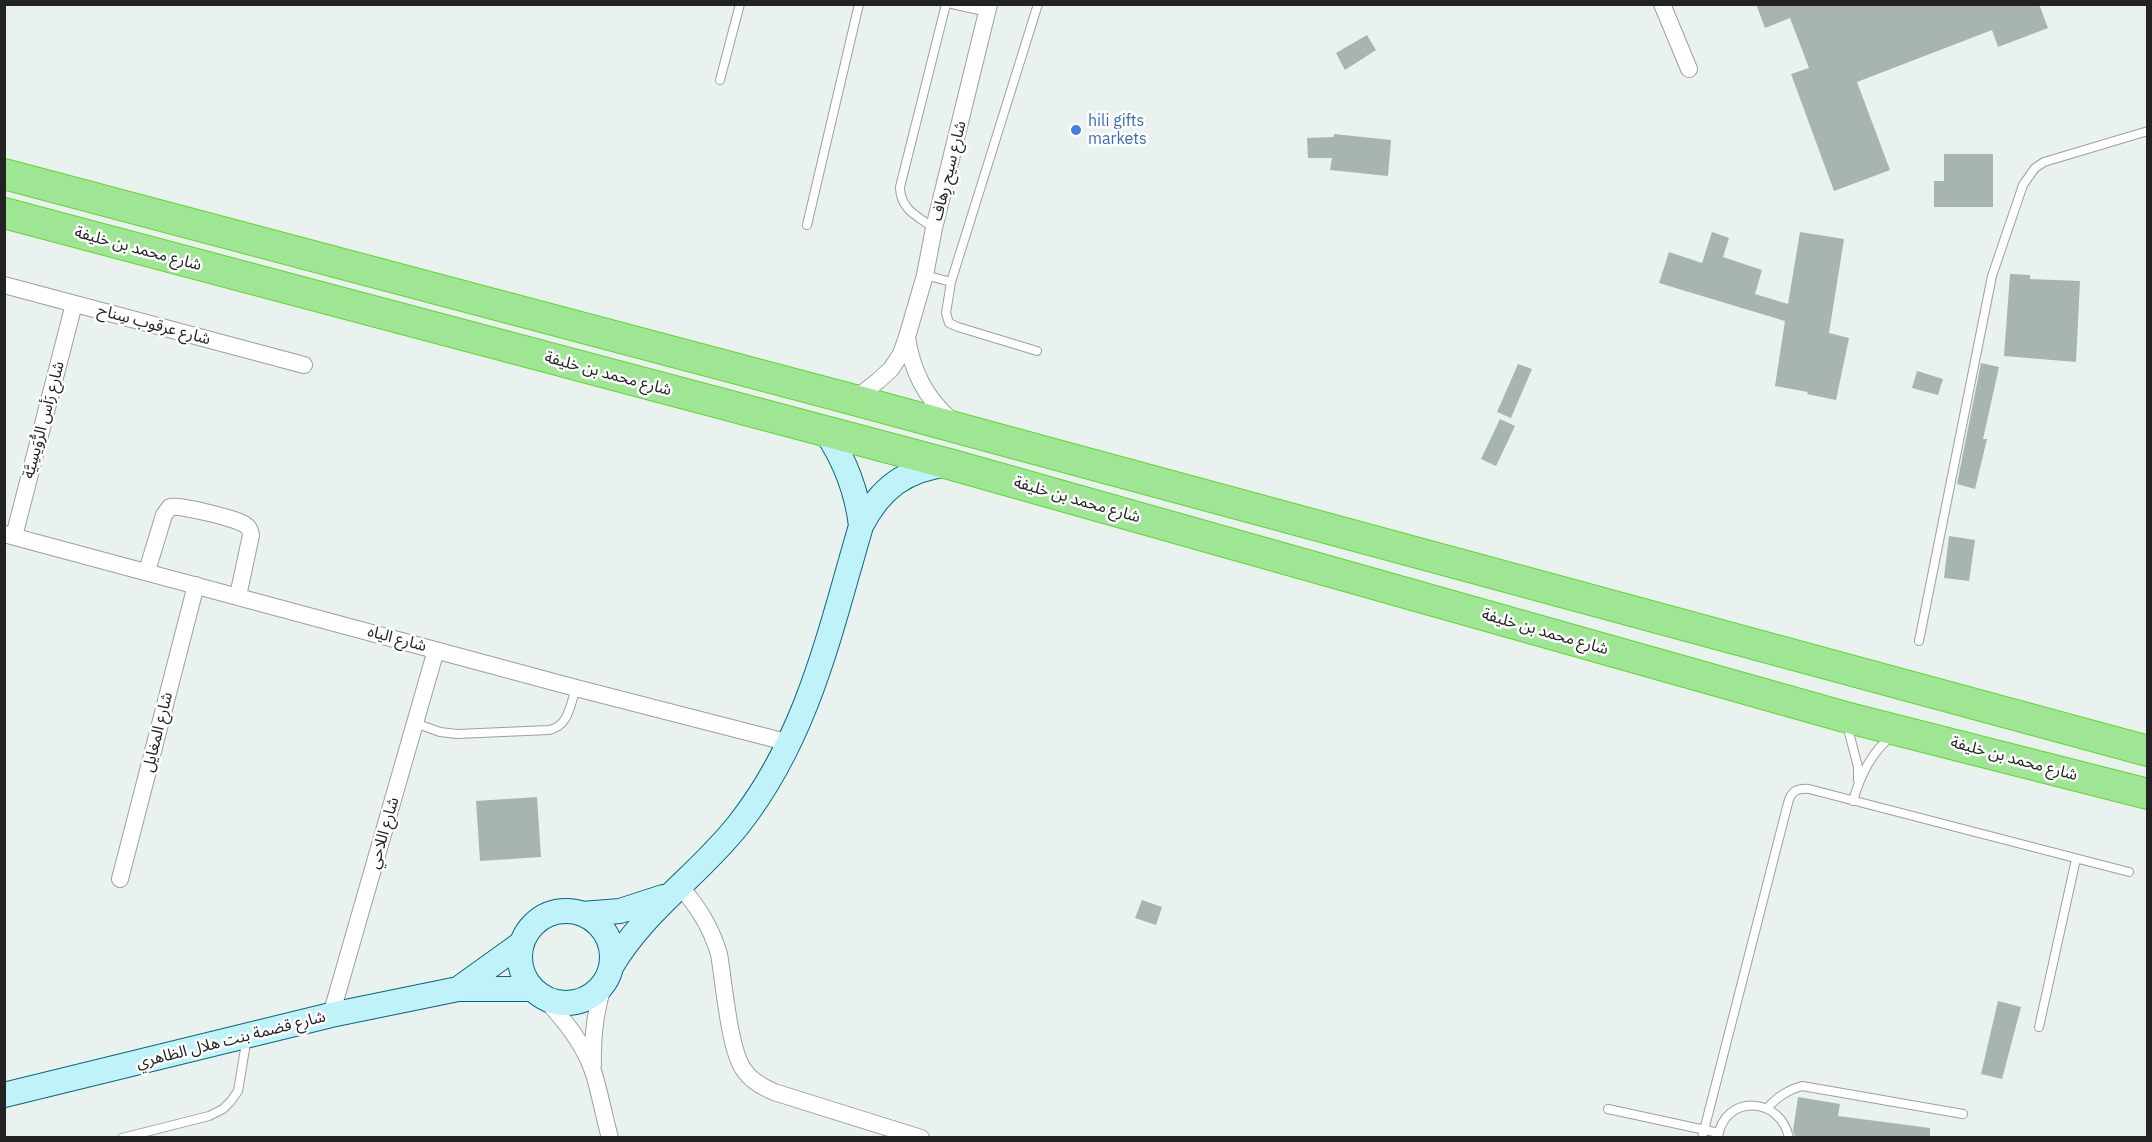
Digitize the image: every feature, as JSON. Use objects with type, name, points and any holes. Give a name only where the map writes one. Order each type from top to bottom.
[{"type":"highway","points":[[4,174],[847,398],[2148,750]]},
{"type":"highway","name":"شارع محمد بن خليفة","points":[[4,213],[949,464],[1845,717],[2148,794]]},
{"type":"street","points":[[1662,4],[1689,69]]},
{"type":"street","name":"شارع سيح رِهاف","points":[[847,398],[864,392],[878,381],[896,361],[907,337],[925,275],[934,228],[988,8]]},
{"type":"street","name":"شارع عرقوب سِناح","points":[[4,285],[304,365]]},
{"type":"street","name":"شارع رَأس الرُّوَيسِيَّة","points":[[9,535],[74,304]]},
{"type":"street","name":"شارع سيح رِهاف","points":[[907,337],[916,375],[925,392],[936,407],[966,431]]},
{"type":"street","points":[[826,432],[844,461],[850,476],[861,526]]},
{"type":"street","points":[[539,994],[558,1003],[571,1004],[595,994],[632,934],[699,869],[738,825],[777,769],[810,696],[861,526],[878,498],[903,477],[933,466],[949,464]]},
{"type":"street","points":[[147,571],[164,515],[170,507],[181,507],[242,523],[250,530],[251,535],[238,596]]},
{"type":"street","name":"شارع الياه","points":[[9,535],[576,688],[790,743]]},
{"type":"street","name":"شارع المغايل","points":[[120,879],[196,585]]},
{"type":"street","name":"شارع اللاحي","points":[[331,1015],[436,650]]},
{"type":"street","points":[[610,1137],[593,1072],[573,1033],[523,976],[519,960],[522,943],[527,932],[546,916],[570,911],[582,914],[601,913],[638,906],[676,889]]},
{"type":"street","points":[[676,889],[700,910],[714,939],[719,954],[736,1053],[744,1071],[757,1084],[774,1092],[921,1137]]},
{"type":"street","points":[[582,914],[600,926],[606,935],[612,956],[597,1005],[593,1072]]},
{"type":"street","name":"شارع قضمة بنت هلال الظاهري","points":[[458,989],[522,943]]},
{"type":"street","name":"شارع قضمة بنت هلال الظاهري","points":[[4,1095],[331,1015],[458,989],[539,994]]},
{"type":"lane","points":[[720,80],[740,4]]},
{"type":"lane","points":[[807,225],[859,4]]},
{"type":"lane","points":[[934,228],[904,206],[900,187],[946,4]]},
{"type":"lane","points":[[952,4],[988,8]]},
{"type":"lane","points":[[1037,351],[950,323],[946,313],[951,282],[1038,4]]},
{"type":"lane","points":[[1918,641],[1992,276],[2023,185],[2035,168],[2044,162],[2148,131]]},
{"type":"lane","points":[[925,275],[951,282]]},
{"type":"lane","points":[[415,723],[440,732],[457,734],[549,730],[556,728],[566,719],[576,688]]},
{"type":"lane","points":[[1845,717],[1854,750],[1858,783]]},
{"type":"lane","points":[[1853,801],[1858,783],[1875,753],[1900,730]]},
{"type":"lane","points":[[1703,1134],[1790,796],[1795,790],[1802,788],[2129,872]]},
{"type":"lane","points":[[2039,1027],[2076,859]]},
{"type":"lane","points":[[122,1137],[208,1116],[223,1109],[238,1090],[248,1036]]},
{"type":"lane","points":[[1767,1108],[1778,1096],[1790,1089],[1802,1086],[1963,1114]]},
{"type":"lane","points":[[1608,1109],[1703,1134],[1719,1135],[1729,1115],[1737,1109],[1757,1105],[1767,1108],[1783,1120],[1789,1137]]},
{"type":"building","points":[[1756,4],[2039,4],[2048,28],[1998,47],[1992,30],[1857,82],[1890,170],[1834,191],[1791,74],[1809,68],[1790,18],[1765,28]]},
{"type":"building","points":[[1367,35],[1376,50],[1345,70],[1336,53]]},
{"type":"building","points":[[1334,134],[1391,140],[1388,176],[1330,170],[1332,158],[1308,158],[1307,138],[1334,137]]},
{"type":"building","points":[[1944,154],[1993,154],[1993,207],[1934,207],[1934,181],[1944,181]]},
{"type":"building","points":[[1712,232],[1729,238],[1723,257],[1762,270],[1755,294],[1788,304],[1800,232],[1844,239],[1829,333],[1849,338],[1836,400],[1775,386],[1785,321],[1659,283],[1669,252],[1702,263]]},
{"type":"building","points":[[2010,274],[2030,275],[2030,279],[2080,281],[2076,362],[2004,356]]},
{"type":"building","points":[[1981,363],[1999,367],[1983,439],[1987,439],[1975,489],[1957,484]]},
{"type":"building","points":[[1518,364],[1532,369],[1511,418],[1497,412]]},
{"type":"building","points":[[1917,371],[1943,379],[1938,395],[1912,388]]},
{"type":"building","points":[[1500,419],[1515,426],[1496,466],[1481,459]]},
{"type":"building","points":[[1949,536],[1975,540],[1969,581],[1944,578]]},
{"type":"building","points":[[537,797],[541,857],[480,861],[476,801]]},
{"type":"building","points":[[1142,900],[1162,907],[1156,925],[1135,918]]},
{"type":"building","points":[[1998,1001],[2021,1007],[2002,1079],[1981,1074]]},
{"type":"building","points":[[1798,1097],[1840,1104],[1838,1116],[1930,1128],[1930,1137],[1795,1137],[1793,1131]]},
{"type":"place","name":"hili gifts markets","points":[[1076,130]]}]
